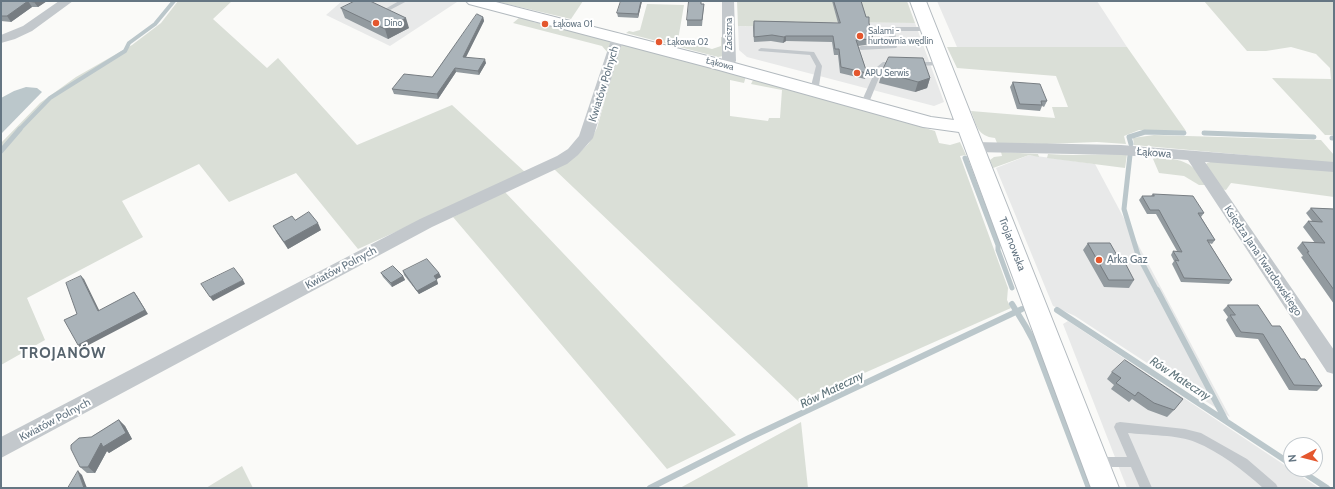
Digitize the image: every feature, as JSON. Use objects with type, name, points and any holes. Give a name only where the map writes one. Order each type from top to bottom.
[{"type":"street","points":[[1,48],[9,42],[6,38],[31,28],[66,1]]},
{"type":"street","name":"Zaciszna","points":[[726,66],[729,61],[728,1]]},
{"type":"street","name":"Trojanowska","points":[[918,1],[1105,488]]},
{"type":"street","name":"Łąkowa","points":[[479,2],[726,66],[930,123],[970,137],[1334,167]]},
{"type":"street","name":"Kwiatów Polnych","points":[[1,448],[426,223],[562,160],[573,152],[586,138],[618,37]]},
{"type":"street","name":"Księdza Jana Twardowskiego","points":[[1193,156],[1334,366]]},
{"type":"lane","points":[[388,9],[404,1]]},
{"type":"lane","points":[[862,48],[894,47],[891,29],[929,29]]},
{"type":"lane","points":[[761,50],[812,53],[819,66],[812,90]]},
{"type":"lane","points":[[864,105],[880,67],[883,64],[942,64]]},
{"type":"lane","points":[[1146,488],[1120,427],[1185,434],[1197,437],[1243,463],[1272,488]]},
{"type":"lane","points":[[1095,462],[1135,462]]},
{"type":"shaded area","points":[[178,1],[232,1],[213,19],[267,68],[278,58],[357,145],[452,105],[526,173],[358,249],[296,173],[229,202],[199,164],[122,201],[143,237],[27,298],[45,340],[1,365],[1,143],[40,103],[76,77],[132,45],[161,23]]},
{"type":"shaded area","points":[[342,1],[457,2],[390,46],[326,15]]},
{"type":"shaded area","points":[[494,1],[583,1],[571,19]]},
{"type":"shaded area","points":[[737,1],[907,1],[915,23],[823,22],[824,28],[738,26]]},
{"type":"shaded area","points":[[937,1],[1097,1],[1127,47],[957,47]]},
{"type":"shaded area","points":[[1204,1],[1334,1],[1334,135],[1325,135],[1272,78],[1331,79],[1330,68],[1316,54],[1291,47],[1266,51],[1247,51]]},
{"type":"shaded area","points":[[647,4],[684,5],[678,40],[712,49],[721,46],[721,37],[724,38],[723,56],[718,57],[626,33],[629,31],[633,32],[640,30]]},
{"type":"shaded area","points":[[520,17],[534,20],[533,22],[611,39],[608,53],[602,46],[513,23]]},
{"type":"shaded area","points":[[822,22],[915,23],[944,102],[934,106],[747,57],[739,50],[738,26],[823,28]]},
{"type":"shaded area","points":[[623,43],[746,76],[744,83],[730,80],[730,116],[768,121],[769,118],[780,118],[782,90],[751,84],[754,78],[935,131],[939,143],[950,145],[960,142],[966,155],[960,156],[1008,288],[1007,300],[1011,308],[799,402],[554,169],[576,156],[589,143],[597,128],[620,46]]},
{"type":"shaded area","points":[[947,47],[1127,47],[1186,131],[1139,130],[1124,136],[1126,144],[1097,142],[1046,144],[997,143],[995,138],[981,133],[976,126],[971,111],[1055,118],[1052,107],[1068,107],[1056,76],[957,68]]},
{"type":"shaded area","points":[[26,87],[37,88],[42,92],[1,134],[1,98]]},
{"type":"shaded area","points":[[1154,135],[1321,140],[1334,155],[1334,163],[1134,145],[1133,138]]},
{"type":"shaded area","points":[[1001,152],[1038,154],[1039,157],[1029,155],[993,168],[990,160],[994,157],[1002,156]]},
{"type":"shaded area","points":[[1048,154],[1127,154],[1125,168],[1047,158]]},
{"type":"shaded area","points":[[1029,155],[1095,164],[1230,417],[1075,316],[1053,306],[996,168]]},
{"type":"shaded area","points":[[1156,157],[1174,159],[1192,166],[1208,185],[1199,185],[1184,176],[1159,173],[1153,159]]},
{"type":"shaded area","points":[[1214,161],[1334,170],[1334,197],[1231,183],[1226,190],[1220,189],[1205,166],[1207,163]]},
{"type":"shaded area","points":[[504,191],[736,435],[667,469],[453,217]]},
{"type":"shaded area","points":[[1068,321],[1283,464],[1283,477],[1302,477],[1319,488],[1127,488],[1063,324]]},
{"type":"shaded area","points":[[801,422],[808,488],[680,488]]},
{"type":"shaded area","points":[[242,466],[253,488],[206,488]]},
{"type":"building","points":[[1,1],[28,1],[7,16],[1,16]]},
{"type":"building","points":[[355,1],[370,1],[406,18],[385,29],[341,8]]},
{"type":"building","points":[[621,1],[641,1],[638,14],[617,13]]},
{"type":"building","points":[[689,1],[701,1],[701,4],[704,4],[702,20],[687,20]]},
{"type":"building","points":[[834,1],[861,1],[866,17],[869,17],[873,39],[856,40],[867,73],[841,67],[839,49],[835,49],[833,36],[784,37],[772,35],[754,37],[754,21],[840,23]]},
{"type":"building","points":[[477,14],[483,17],[463,57],[485,59],[478,71],[455,68],[437,94],[392,89],[404,74],[432,77]]},
{"type":"building","points":[[889,57],[923,58],[930,78],[918,82],[882,72]]},
{"type":"building","points":[[1013,82],[1040,84],[1047,101],[1041,101],[1042,105],[1020,104]]},
{"type":"building","points":[[1153,194],[1193,196],[1204,213],[1198,213],[1215,240],[1207,240],[1232,280],[1184,278],[1175,260],[1179,261],[1173,251],[1182,252],[1159,210],[1150,210],[1142,196],[1154,196]]},
{"type":"building","points":[[1311,208],[1334,209],[1334,290],[1307,252],[1309,252],[1302,242],[1325,243],[1308,221],[1322,222]]},
{"type":"building","points":[[309,212],[318,223],[284,242],[273,226],[292,216],[295,220]]},
{"type":"building","points":[[1088,243],[1110,243],[1118,257],[1122,257],[1134,280],[1109,280]]},
{"type":"building","points":[[427,259],[439,273],[434,276],[437,280],[417,291],[403,271]]},
{"type":"building","points":[[393,266],[403,276],[391,283],[381,273]]},
{"type":"building","points":[[234,268],[243,280],[210,297],[201,284]]},
{"type":"building","points":[[81,276],[98,311],[134,292],[145,310],[78,345],[64,320],[77,314],[66,283]]},
{"type":"building","points":[[1228,305],[1258,305],[1272,326],[1280,326],[1301,359],[1305,359],[1322,386],[1294,385],[1263,334],[1241,332],[1230,315],[1235,315]]},
{"type":"building","points":[[1125,360],[1183,399],[1174,410],[1154,403],[1138,392],[1135,396],[1116,383],[1121,378],[1112,372]]},
{"type":"building","points":[[119,420],[126,433],[103,447],[101,443],[88,467],[80,467],[71,449],[71,445],[79,438],[91,437]]},
{"type":"building","points":[[78,471],[84,488],[68,488]]},
{"type":"waterway","points":[[19,130],[50,98],[125,51],[129,43],[155,24],[174,1]]},
{"type":"waterway","points":[[1,151],[20,129]]},
{"type":"waterway","points":[[1131,144],[1129,137],[1145,132],[1184,133]]},
{"type":"waterway","points":[[1204,133],[1314,137]]},
{"type":"waterway","points":[[1130,155],[1124,209],[1138,255],[1157,291]]},
{"type":"waterway","points":[[965,158],[998,245],[998,250],[1012,288]]},
{"type":"waterway","points":[[1157,290],[1226,421]]},
{"type":"waterway","name":"Rów Mateczny","points":[[1012,304],[1017,312]]},
{"type":"waterway","name":"Rów Mateczny","points":[[1017,312],[1022,309]]},
{"type":"waterway","name":"Rów Mateczny","points":[[1057,310],[1283,459]]},
{"type":"waterway","name":"Rów Mateczny","points":[[650,488],[749,438],[1017,312]]},
{"type":"waterway","points":[[1017,312],[1033,340],[1089,488]]},
{"type":"waterway","name":"Rów Mateczny","points":[[1310,477],[1327,488]]},
{"type":"place","name":"Dino","points":[[376,23]]},
{"type":"place","name":"Łąkowa 01","points":[[545,24]]},
{"type":"place","name":"Salami - hurtownia wędlin","points":[[860,36]]},
{"type":"place","name":"Łąkowa 02","points":[[659,42]]},
{"type":"place","name":"APU Serwis","points":[[857,73]]},
{"type":"place","name":"Arka Gaz","points":[[1099,260]]},
{"type":"district","name":"TROJANÓW","points":[[63,354]]}]
